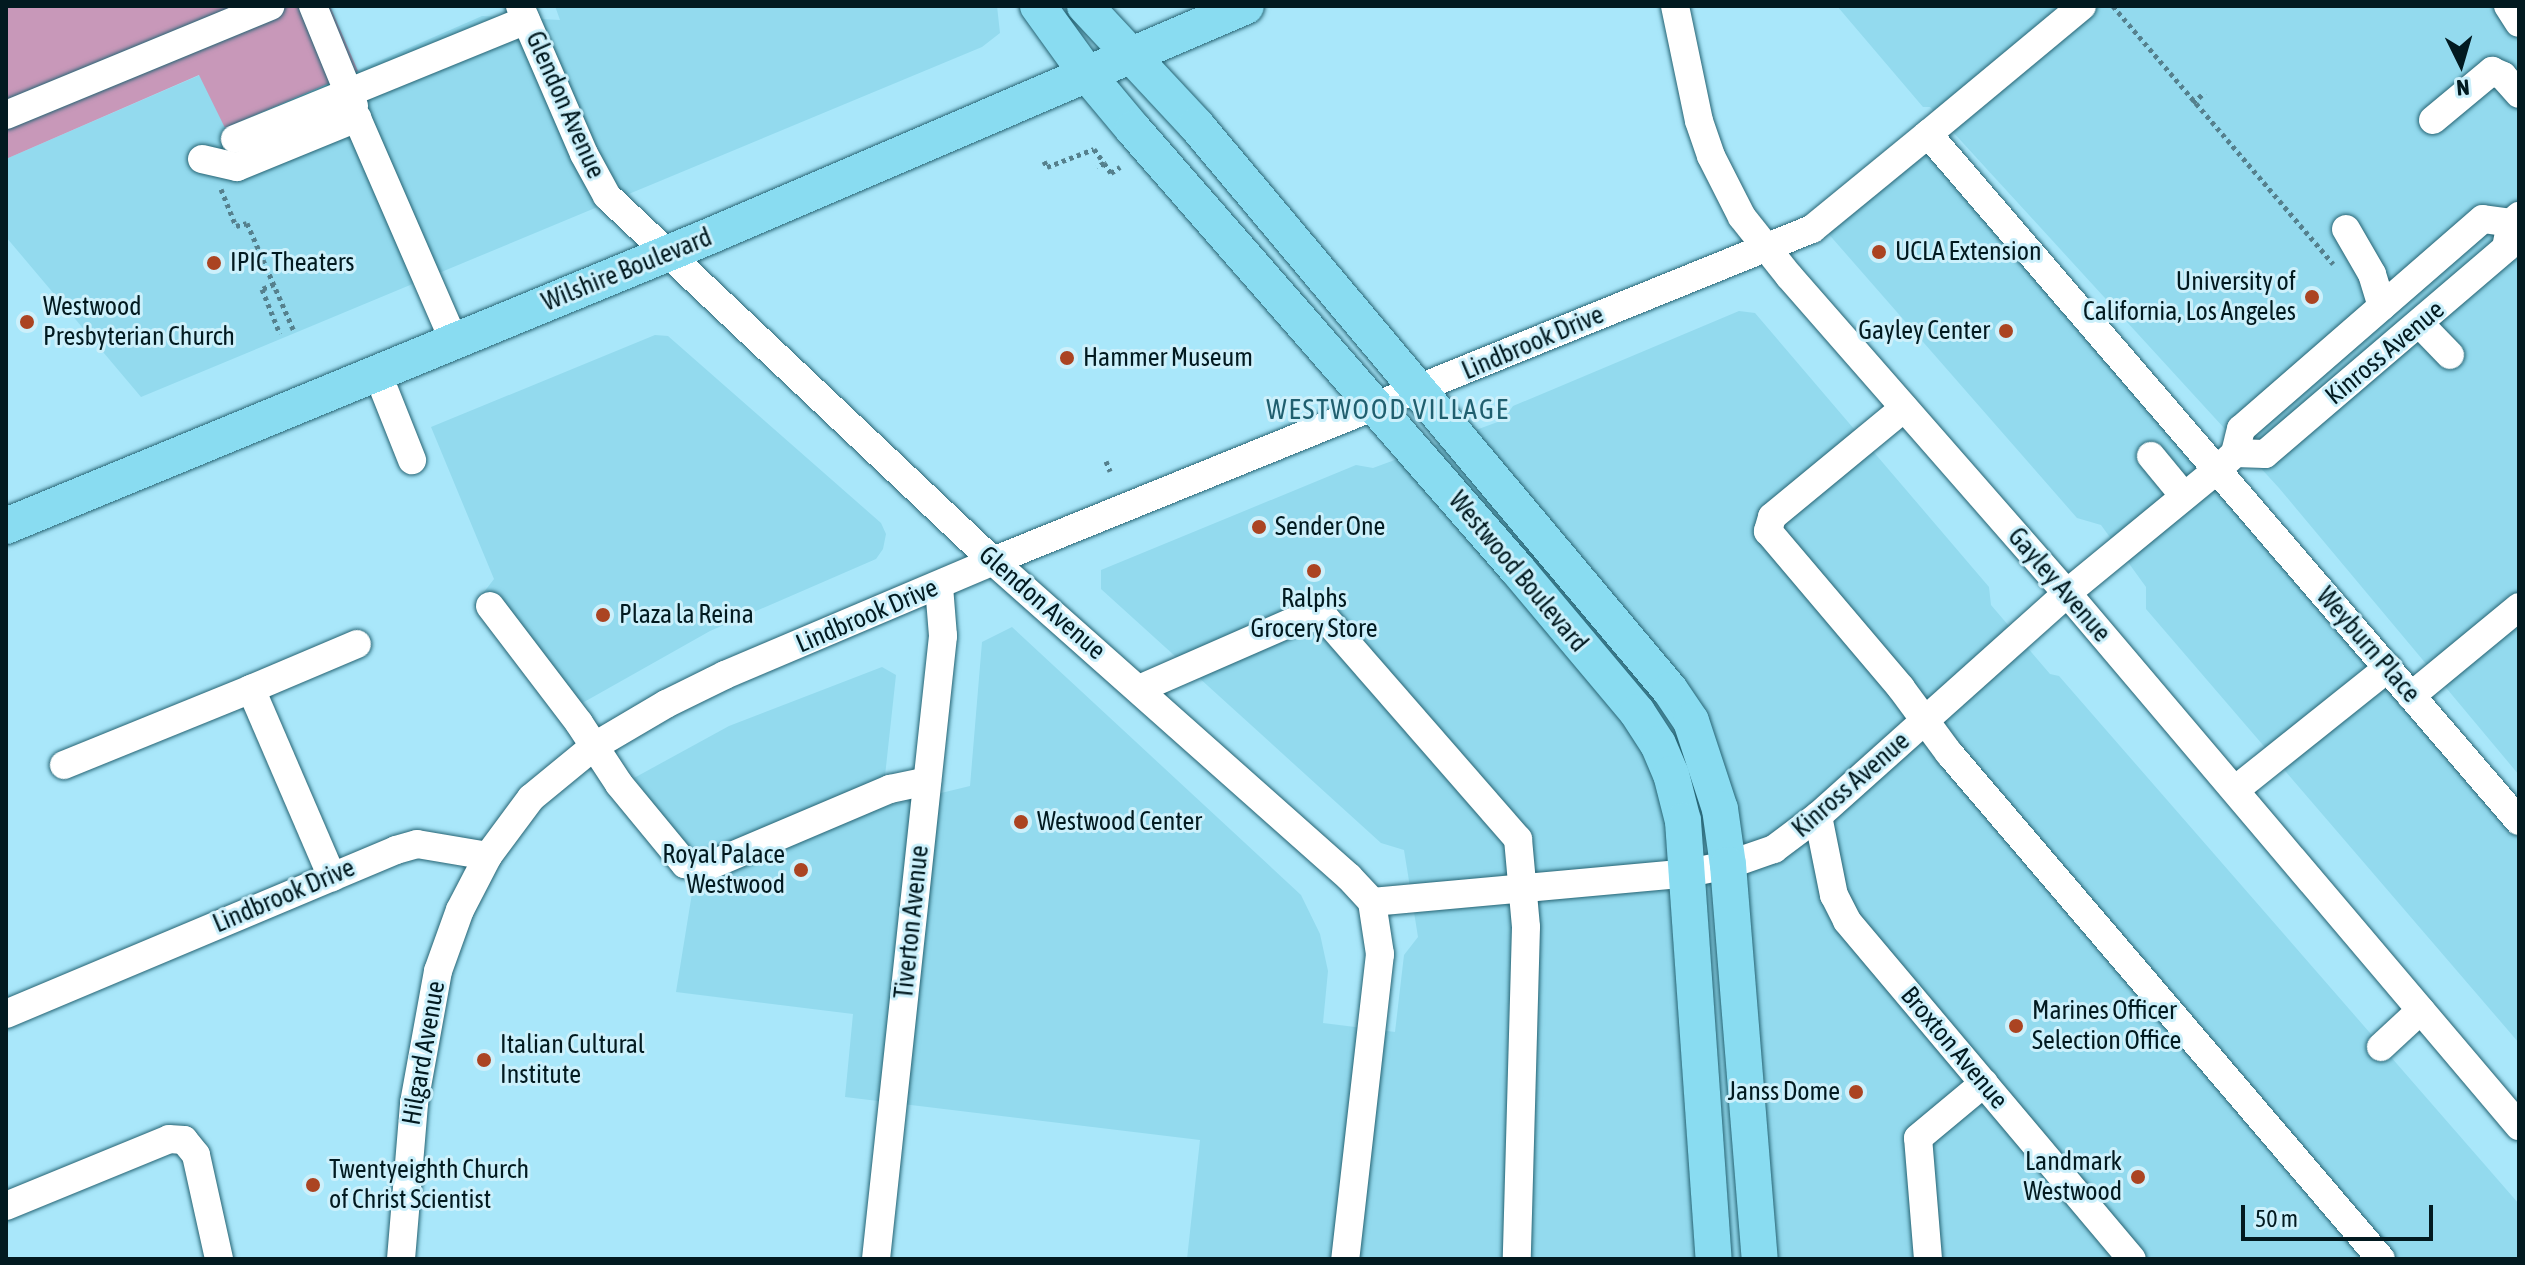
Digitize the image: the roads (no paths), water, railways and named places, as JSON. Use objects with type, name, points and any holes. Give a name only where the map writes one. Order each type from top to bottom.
[{"type":"main road","name":"Westwood Boulevard","points":[[1038,6],[1087,74],[1637,712],[1658,744],[1680,802],[1688,873],[1714,1259]]},
{"type":"main road","name":"Westwood Boulevard","points":[[1085,6],[1133,55],[1417,390],[1670,690],[1691,721],[1716,795],[1728,865],[1760,1259]]},
{"type":"main road","name":"Wilshire Boulevard","points":[[6,526],[669,252],[1246,6]]},
{"type":"street","points":[[6,115],[270,6]]},
{"type":"street","points":[[313,6],[351,90],[357,118],[454,341]]},
{"type":"street","name":"Gayley Avenue","points":[[1675,6],[1697,113],[1711,156],[1742,217],[2067,593],[2519,1126]]},
{"type":"street","name":"Lindbrook Drive","points":[[6,1014],[417,844],[488,856],[531,798],[593,747],[666,704],[725,675],[1322,425],[1376,407],[1812,229],[2082,6]]},
{"type":"street","points":[[2508,6],[2519,23]]},
{"type":"street","points":[[357,118],[237,167],[221,154],[351,90],[523,13]]},
{"type":"street","name":"Glendon Avenue","points":[[523,13],[584,154],[607,196],[993,561],[1349,877],[1372,902]]},
{"type":"street","points":[[2433,120],[2492,71],[2503,76],[2519,94]]},
{"type":"street","name":"Weyburn Place","points":[[1928,134],[2226,462],[2388,668],[2519,821]]},
{"type":"street","name":"Kinross Avenue","points":[[1372,902],[1688,873],[1728,865],[1774,849],[1818,816],[2067,593],[2226,462],[2241,429],[2483,219],[2515,219],[2506,248],[2420,324],[2265,454],[2226,462]]},
{"type":"street","points":[[2346,229],[2372,274],[2382,306]]},
{"type":"street","points":[[2420,324],[2450,355]]},
{"type":"street","points":[[377,372],[412,460]]},
{"type":"street","points":[[1904,408],[1772,517],[1768,531],[1901,688],[1924,722],[2381,1259]]},
{"type":"street","points":[[2151,456],[2184,496]]},
{"type":"street","name":"Tiverton Avenue","points":[[876,1259],[943,636],[939,586]]},
{"type":"street","points":[[490,606],[579,723],[619,784],[685,864],[706,867],[890,789],[927,781]]},
{"type":"street","points":[[2411,696],[2519,607]]},
{"type":"street","points":[[1139,689],[1304,617],[1326,619],[1518,839],[1526,927],[1517,1259]]},
{"type":"street","points":[[64,765],[357,644]]},
{"type":"street","points":[[2235,790],[2388,668]]},
{"type":"street","points":[[251,689],[332,877]]},
{"type":"street","name":"Broxton Avenue","points":[[1818,816],[1834,895],[1847,921],[2132,1259]]},
{"type":"street","name":"Hilgard Avenue","points":[[401,1259],[410,1122],[438,971],[460,910],[488,856]]},
{"type":"street","points":[[1345,1259],[1380,954],[1372,902]]},
{"type":"street","points":[[2381,1047],[2421,1010]]},
{"type":"street","points":[[1928,1259],[1918,1138],[1984,1083]]},
{"type":"street","points":[[6,1206],[169,1139],[184,1140],[196,1155],[219,1259]]},
{"type":"place","name":"UCLA Extension","points":[[1879,252]]},
{"type":"place","name":"IPIC Theaters","points":[[214,263]]},
{"type":"place","name":"University of California, Los Angeles","points":[[2312,297]]},
{"type":"place","name":"Westwood Presbyterian Church","points":[[27,322]]},
{"type":"place","name":"Gayley Center","points":[[2006,331]]},
{"type":"place","name":"Hammer Museum","points":[[1067,358]]},
{"type":"place","name":"Sender One","points":[[1259,527]]},
{"type":"place","name":"Ralphs Grocery Store","points":[[1314,571]]},
{"type":"place","name":"Plaza la Reina","points":[[603,615]]},
{"type":"place","name":"Westwood Center","points":[[1021,822]]},
{"type":"place","name":"Royal Palace Westwood","points":[[801,870]]},
{"type":"place","name":"Marines Officer Selection Office","points":[[2016,1026]]},
{"type":"place","name":"Italian Cultural Institute","points":[[484,1060]]},
{"type":"place","name":"Janss Dome","points":[[1856,1092]]},
{"type":"place","name":"Landmark Westwood","points":[[2138,1177]]},
{"type":"place","name":"Twentyeighth Church of Christ Scientist","points":[[313,1185]]},
{"type":"district","name":"WESTWOOD VILLAGE","points":[[1388,409]]}]
